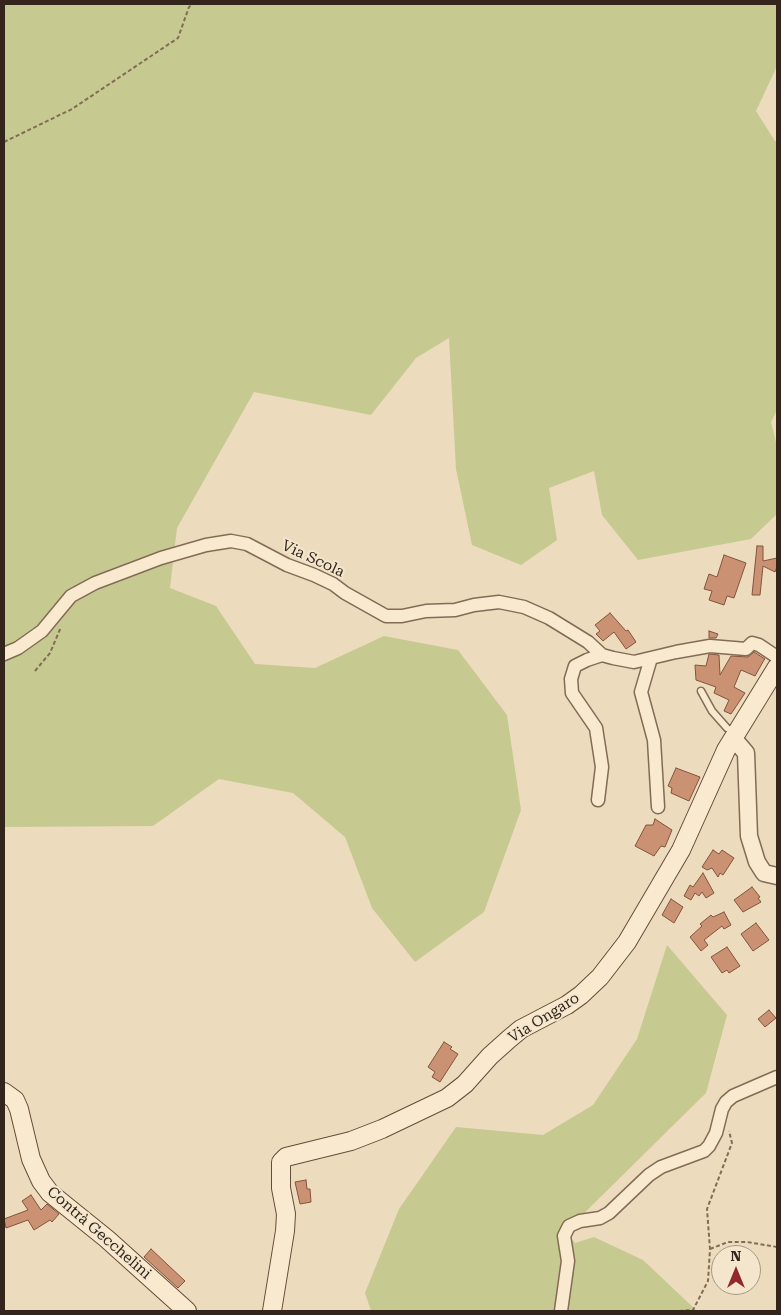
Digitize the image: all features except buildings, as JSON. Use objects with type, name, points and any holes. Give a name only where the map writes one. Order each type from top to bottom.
[{"type":"main road","name":"Via Ongaro","points":[[272,1311],[285,1231],[286,1214],[281,1188],[281,1162],[286,1156],[351,1141],[382,1129],[447,1098],[465,1084],[490,1056],[521,1029],[567,1005],[581,995],[610,965],[627,942],[682,850],[726,750],[777,667]]},
{"type":"main road","name":"Contrà Gecchelini","points":[[4,1092],[15,1100],[20,1109],[31,1159],[41,1181],[50,1193],[107,1239],[187,1311]]},
{"type":"street","name":"Via Scola","points":[[4,654],[18,648],[42,631],[71,596],[95,583],[170,555],[206,545],[231,541],[247,544],[287,565],[333,584],[345,593],[386,616],[402,616],[426,611],[455,610],[474,605],[499,602],[524,607],[549,618],[588,642],[602,655],[634,662],[710,646],[746,649],[752,642],[777,657]]},
{"type":"street","points":[[598,800],[602,768],[596,728],[572,693],[571,680],[575,666],[602,655]]},
{"type":"street","points":[[651,658],[641,692],[654,740],[658,807]]},
{"type":"street","points":[[735,737],[746,752],[749,836],[757,862],[764,873],[777,876]]},
{"type":"street","points":[[561,1311],[568,1261],[564,1236],[569,1226],[580,1221],[600,1218],[609,1213],[660,1167],[704,1151],[716,1133],[720,1115],[726,1102],[732,1096],[777,1077]]},
{"type":"lane","points":[[701,691],[712,711],[735,737]]},
{"type":"path","points":[[4,142],[72,109],[178,38],[189,7],[193,4]]},
{"type":"path","points":[[35,671],[50,653],[63,622]]},
{"type":"path","points":[[679,1311],[693,1310],[708,1281],[710,1249],[707,1209],[732,1143],[728,1127]]},
{"type":"path","points":[[710,1249],[728,1242],[747,1242],[777,1246]]},
{"type":"green space","points":[[4,4],[777,4],[777,66],[756,111],[777,142],[777,410],[771,422],[777,446],[777,514],[751,539],[638,560],[602,515],[594,471],[549,488],[557,540],[521,565],[472,545],[456,469],[449,338],[416,358],[371,415],[254,392],[177,528],[170,588],[216,606],[255,664],[315,668],[384,636],[458,650],[507,715],[521,810],[484,912],[415,962],[372,908],[345,837],[293,793],[219,779],[153,826],[4,827]]},
{"type":"green space","points":[[667,945],[727,1015],[706,1093],[565,1232],[575,1243],[594,1237],[643,1260],[697,1311],[371,1311],[365,1293],[399,1209],[456,1127],[543,1135],[593,1105],[637,1039]]}]
